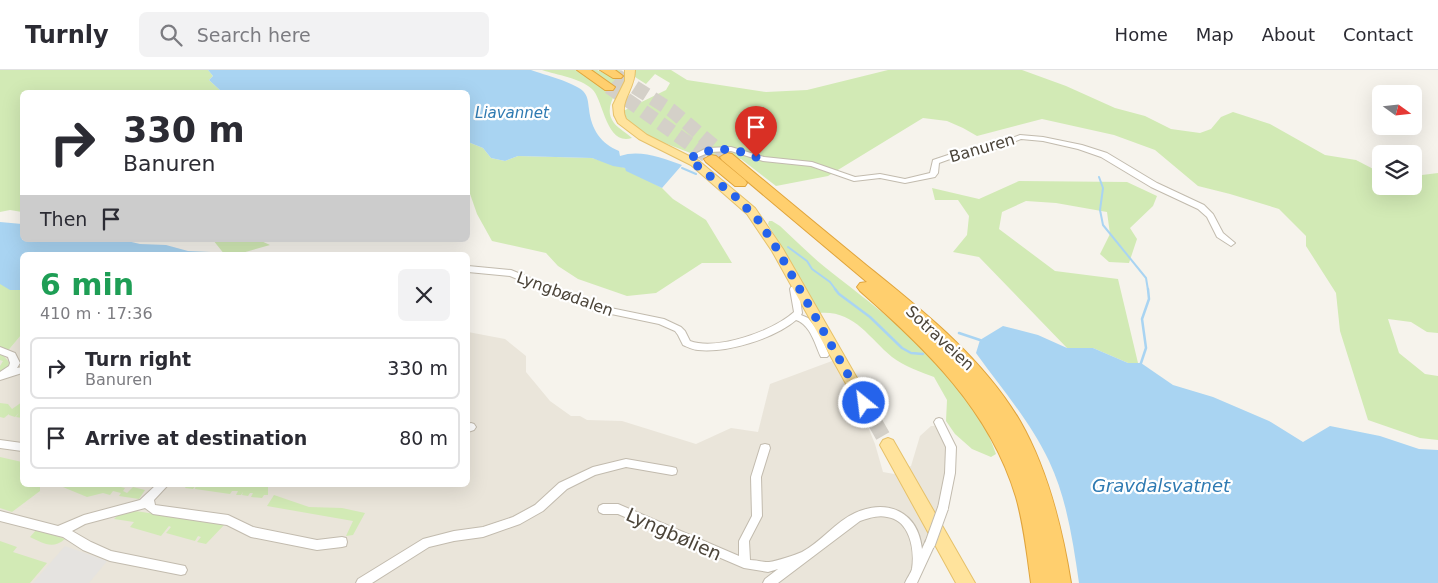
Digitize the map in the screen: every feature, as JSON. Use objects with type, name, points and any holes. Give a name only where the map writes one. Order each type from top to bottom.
[{"type":"highway","points":[[583,70],[609,87]]},
{"type":"highway","points":[[606,70],[617,76]]},
{"type":"highway","name":"Sotraveien","points":[[1041,583],[1031,518],[1014,465],[997,430],[964,380],[936,349],[719,158],[927,324],[978,376],[1013,427],[1028,457],[1050,520],[1061,583]]},
{"type":"main road","points":[[630,70],[630,81],[618,106],[620,118],[628,127],[643,137],[689,159],[731,192],[755,216],[768,233],[799,288],[820,334],[864,403]]},
{"type":"main road","points":[[888,444],[966,583]]},
{"type":"street","name":"Banuren","points":[[689,159],[709,150],[731,149],[763,159],[812,164],[854,179],[880,176],[905,182],[932,175],[936,162],[951,156],[988,149],[1015,137],[1043,139],[1104,155],[1154,185],[1194,203],[1206,211],[1220,235],[1231,243]]},
{"type":"street","name":"Lyngbødalen","points":[[470,269],[511,273],[595,308],[661,321],[678,329],[686,343],[695,347],[712,347],[738,341],[778,328],[795,317]]},
{"type":"street","points":[[799,288],[794,289],[798,310],[795,317],[805,320],[820,334],[824,355]]},
{"type":"street","points":[[0,350],[12,355],[15,363],[12,369],[0,376]]},
{"type":"street","points":[[0,376],[20,371]]},
{"type":"street","points":[[911,583],[930,544],[943,508],[950,480],[951,447],[939,422]]},
{"type":"street","points":[[0,444],[20,447]]},
{"type":"street","name":"Lyngbølien","points":[[744,563],[744,542],[757,516],[756,478],[765,448]]},
{"type":"street","points":[[362,583],[427,543],[454,536],[483,532],[516,521],[539,508],[563,486],[594,471],[626,462],[672,471]]},
{"type":"street","points":[[59,531],[84,520],[135,507],[149,500],[161,487]]},
{"type":"street","points":[[149,500],[149,506],[153,509],[228,520],[251,532],[317,545],[342,542]]},
{"type":"street","name":"Lyngbølien","points":[[604,509],[618,509],[744,563],[768,567],[802,558]]},
{"type":"street","points":[[770,583],[857,517],[868,513],[894,513],[905,519],[912,527],[918,548],[917,571]]},
{"type":"street","points":[[0,516],[66,533],[87,546],[110,556],[181,570]]},
{"type":"shaded area","points":[[470,332],[505,339],[526,356],[526,372],[550,401],[571,416],[580,416],[587,420],[622,421],[696,444],[731,428],[758,432],[770,384],[840,358],[875,444],[883,472],[894,474],[911,466],[920,436],[931,426],[937,426],[945,441],[948,457],[940,500],[928,538],[908,583],[0,583],[0,353],[6,353],[20,336],[20,487],[470,487]]},
{"type":"shaded area","points":[[65,546],[107,561],[89,583],[33,583]]},
{"type":"green space","points":[[0,70],[208,70],[213,76],[209,80],[220,90],[20,90],[20,212],[10,210],[0,212]]},
{"type":"green space","points":[[542,70],[576,70],[600,86],[611,87],[610,83],[589,70],[597,70],[613,77],[613,70],[620,70],[621,77],[611,103],[610,116],[616,125],[632,138],[623,139],[616,135],[606,120],[596,94],[587,85],[575,79]]},
{"type":"green space","points":[[624,70],[671,70],[687,80],[766,92],[807,90],[888,70],[1022,70],[1066,86],[1115,108],[1145,116],[1171,129],[1200,133],[1211,129],[1221,117],[1233,112],[1270,124],[1325,155],[1356,160],[1372,168],[1372,195],[1422,195],[1422,175],[1438,173],[1438,333],[1427,332],[1411,322],[1388,319],[1399,353],[1425,374],[1438,376],[1438,440],[1420,438],[1368,420],[1340,331],[1336,293],[1306,246],[1306,236],[1279,209],[1198,186],[1155,150],[1114,135],[1042,119],[977,136],[947,121],[923,118],[828,176],[776,186],[741,159],[693,154],[641,134],[613,116],[666,90],[670,83],[655,74],[646,84]]},
{"type":"green space","points":[[470,143],[483,148],[491,158],[505,161],[518,156],[592,158],[625,168],[662,188],[673,199],[706,220],[732,263],[702,263],[656,293],[627,296],[578,279],[558,266],[546,253],[492,241],[477,214],[470,194]]},
{"type":"green space","points":[[1019,181],[1127,182],[1157,196],[1153,206],[1130,228],[1137,239],[1129,263],[1109,262],[1100,254],[1110,234],[1107,212],[1056,203],[1026,201],[1002,212],[999,229],[1055,271],[1118,279],[1138,363],[1128,363],[1093,348],[1067,348],[979,257],[953,252],[967,235],[969,216],[958,200],[935,200],[932,188],[979,199]]},
{"type":"green space","points":[[769,221],[780,226],[820,263],[901,328],[925,350],[967,398],[984,425],[996,454],[991,457],[972,449],[955,434],[946,421],[947,400],[934,377],[892,357],[868,333],[851,320],[831,313],[819,313],[768,224]]},
{"type":"green space","points":[[215,242],[263,242],[270,245],[246,252],[223,252]]},
{"type":"green space","points":[[0,283],[20,285],[20,336],[6,353],[2,354],[9,362],[8,368],[0,373],[0,366],[3,361],[0,360]]},
{"type":"green space","points":[[0,403],[8,404],[12,409],[20,403],[20,418],[16,417],[19,413],[15,417],[9,414],[4,418],[0,417]]},
{"type":"green space","points":[[0,457],[20,462],[20,487],[40,487],[40,491],[12,512],[0,508]]},
{"type":"green space","points":[[63,487],[120,487],[125,488],[123,491],[127,493],[133,487],[145,490],[139,499],[119,496],[121,493],[113,491],[110,495],[103,493],[87,497]]},
{"type":"green space","points":[[196,487],[268,487],[268,495],[264,495],[262,498],[251,497],[253,493],[250,493],[248,496],[242,495],[243,492],[241,495],[236,495],[238,491],[232,491],[230,494],[195,489]]},
{"type":"green space","points":[[274,495],[309,507],[342,508],[365,513],[353,535],[346,536],[353,521],[267,506]]},
{"type":"green space","points":[[135,511],[225,524],[206,544],[197,542],[201,537],[198,536],[195,541],[166,533],[171,527],[169,526],[161,536],[130,527],[134,522],[114,519],[118,515]]},
{"type":"green space","points":[[37,529],[65,539],[52,545],[43,543],[30,537]]},
{"type":"green space","points":[[0,541],[17,547],[13,552],[47,563],[30,583],[0,583]]},
{"type":"water","name":"Liavannet","points":[[208,70],[531,70],[566,82],[583,91],[587,97],[592,123],[598,135],[607,144],[619,151],[620,156],[635,153],[643,154],[682,165],[662,188],[626,171],[625,168],[613,166],[592,158],[518,156],[505,161],[491,158],[483,148],[470,143],[470,90],[220,90],[209,80],[213,76]]},
{"type":"water","points":[[0,222],[20,224],[20,242],[132,242],[166,245],[188,251],[211,252],[20,252],[20,290],[10,290],[0,284]]},
{"type":"water","name":"Gravdalsvatnet","points":[[1003,326],[1038,335],[1067,348],[1093,348],[1128,363],[1141,363],[1173,385],[1213,397],[1269,421],[1303,442],[1330,426],[1380,436],[1419,449],[1438,450],[1438,583],[1079,583],[1065,505],[1049,461],[1024,418],[976,353],[980,340]]},
{"type":"waterway","points":[[682,168],[696,174]]},
{"type":"waterway","points":[[1099,177],[1103,188],[1100,210],[1103,225],[1146,278],[1148,290]]},
{"type":"waterway","points":[[788,247],[807,261],[812,269],[830,282],[836,290]]},
{"type":"waterway","points":[[835,289],[870,317],[902,348],[911,353],[923,354]]},
{"type":"waterway","points":[[1141,363],[1146,348],[1142,319],[1149,299],[1148,289]]},
{"type":"waterway","points":[[959,333],[980,340]]},
{"type":"tunnel","points":[[617,76],[671,110],[727,157]]},
{"type":"tunnel","points":[[609,87],[711,159]]},
{"type":"tunnel","points":[[864,403],[888,445]]},
{"type":"route","points":[[756,157],[731,149],[717,149],[709,150],[689,159],[737,198],[768,233],[864,403]]}]
